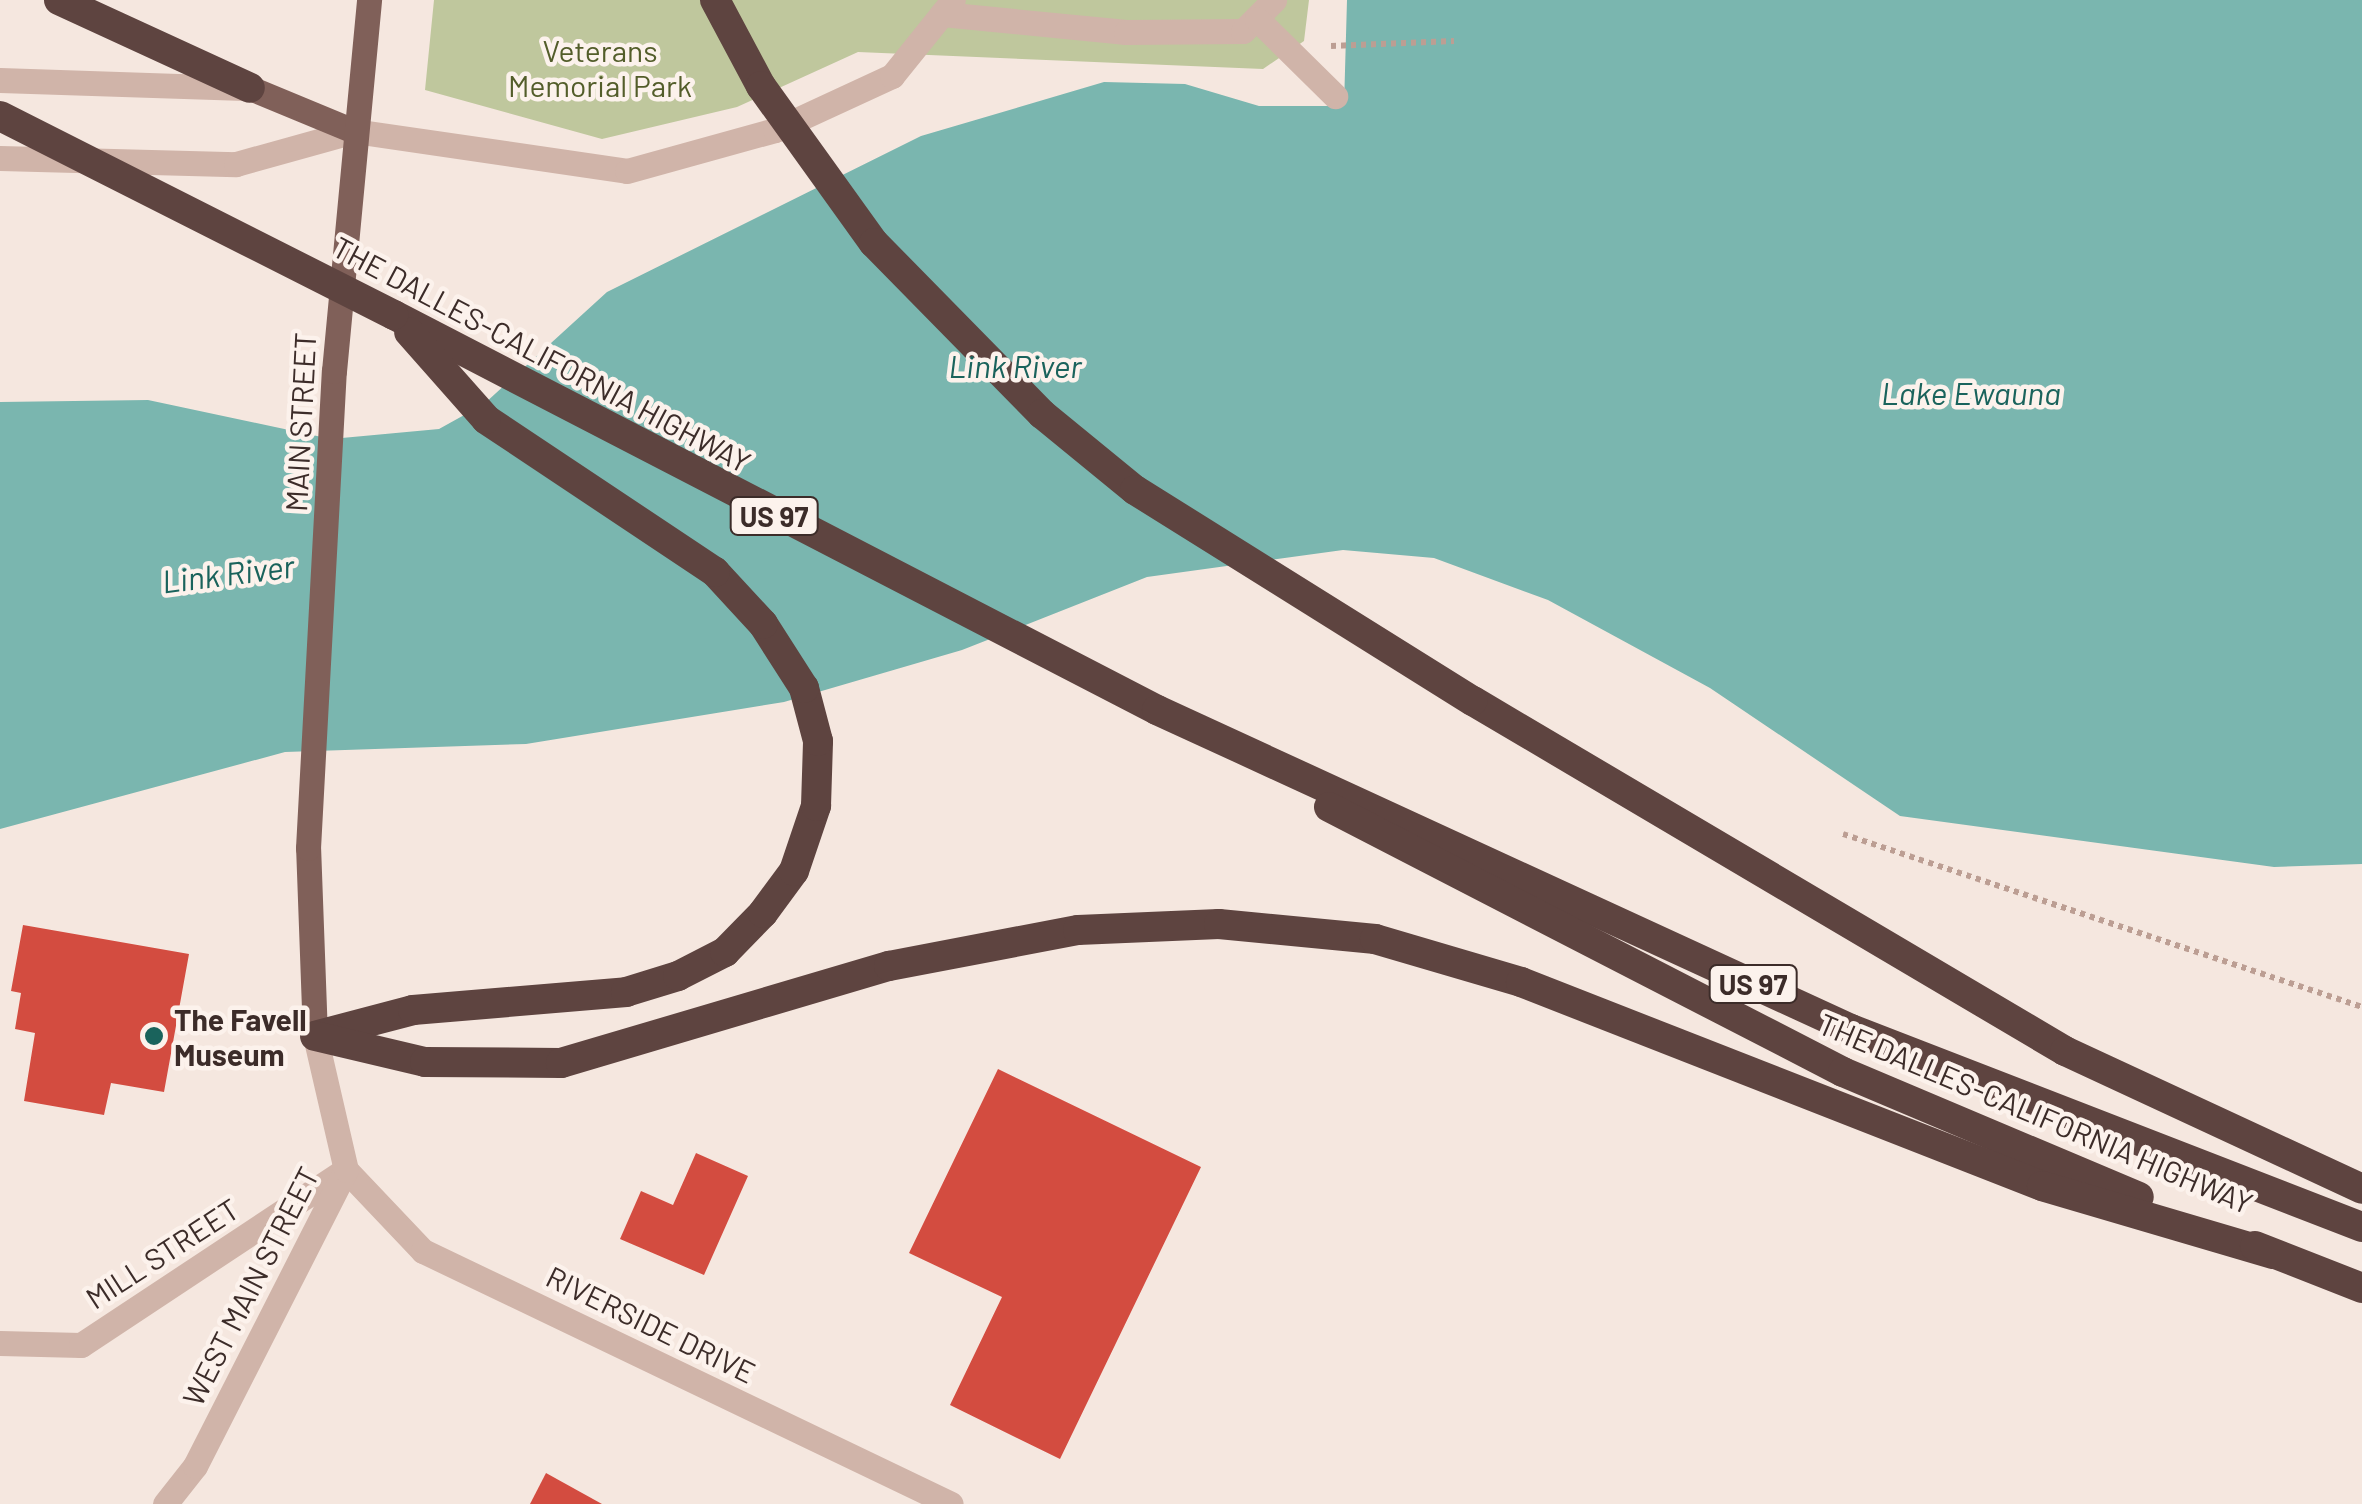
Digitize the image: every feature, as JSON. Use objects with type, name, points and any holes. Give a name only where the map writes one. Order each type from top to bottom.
[{"type":"highway","points":[[59,0],[250,88]]},
{"type":"highway","points":[[715,0],[762,86],[874,243],[1042,414],[1135,490],[1473,702],[2066,1051],[2362,1189]]},
{"type":"highway","name":"THE DALLES-CALIFORNIA HIGHWAY","points":[[0,116],[1157,710],[1404,849],[1843,1072],[2362,1288]]},
{"type":"highway","points":[[315,1036],[414,1010],[571,999],[678,976],[725,952],[763,913],[794,870],[816,806],[818,741],[804,688],[763,624],[715,572],[486,420],[394,315]]},
{"type":"highway","name":"THE DALLES-CALIFORNIA HIGHWAY","points":[[1157,710],[1851,1029],[2362,1227]]},
{"type":"highway","points":[[315,1036],[425,1062],[561,1062],[888,966],[1078,930],[1219,924],[1375,939],[1521,982],[2042,1186],[2273,1254]]},
{"type":"main road","name":"MAIN STREET","points":[[308,848],[334,371],[369,0]]},
{"type":"main road","points":[[250,88],[354,131]]},
{"type":"main road","name":"WEST MAIN STREET","points":[[308,848],[315,1036]]},
{"type":"street","points":[[0,158],[236,164],[354,131],[627,171],[775,130],[892,76],[948,7],[1126,32],[1243,31],[1265,10],[1334,96]]},
{"type":"street","points":[[0,80],[250,88]]},
{"type":"street","name":"WEST MAIN STREET","points":[[166,1504],[195,1466],[346,1170],[315,1036]]},
{"type":"street","name":"MILL STREET","points":[[0,1343],[81,1345],[346,1170]]},
{"type":"street","name":"RIVERSIDE DRIVE","points":[[346,1170],[423,1251],[950,1504]]},
{"type":"path","points":[[1336,45],[1454,41]]},
{"type":"path","points":[[1843,834],[2362,1007]]},
{"type":"green space","name":"Veterans Memorial Park","points":[[434,0],[1309,0],[1304,41],[1263,69],[858,52],[737,107],[602,139],[425,90]]},
{"type":"water","points":[[1347,0],[2362,0],[2362,864],[2274,867],[1900,816],[1710,688],[1548,600],[1434,558],[1343,550],[1147,577],[962,650],[784,702],[526,744],[285,752],[0,829],[0,402],[148,400],[331,439],[439,429],[484,404],[607,292],[921,136],[1104,82],[1185,84],[1259,106],[1344,106]]},
{"type":"building","points":[[23,925],[189,954],[164,1092],[111,1083],[104,1115],[24,1101],[35,1033],[15,1029],[21,993],[11,991]]},
{"type":"building","points":[[998,1069],[1201,1167],[1060,1459],[950,1405],[1002,1297],[909,1253]]},
{"type":"building","points":[[696,1153],[748,1176],[704,1275],[620,1239],[641,1191],[673,1205]]},
{"type":"building","points":[[546,1473],[602,1504],[530,1504]]},
{"type":"place","name":"The Favell Museum","points":[[154,1036]]},
{"type":"water label","name":"Link River","points":[[1015,365]]},
{"type":"water label","name":"Lake Ewauna","points":[[1971,392]]},
{"type":"water label","name":"Link River","points":[[228,573]]}]
